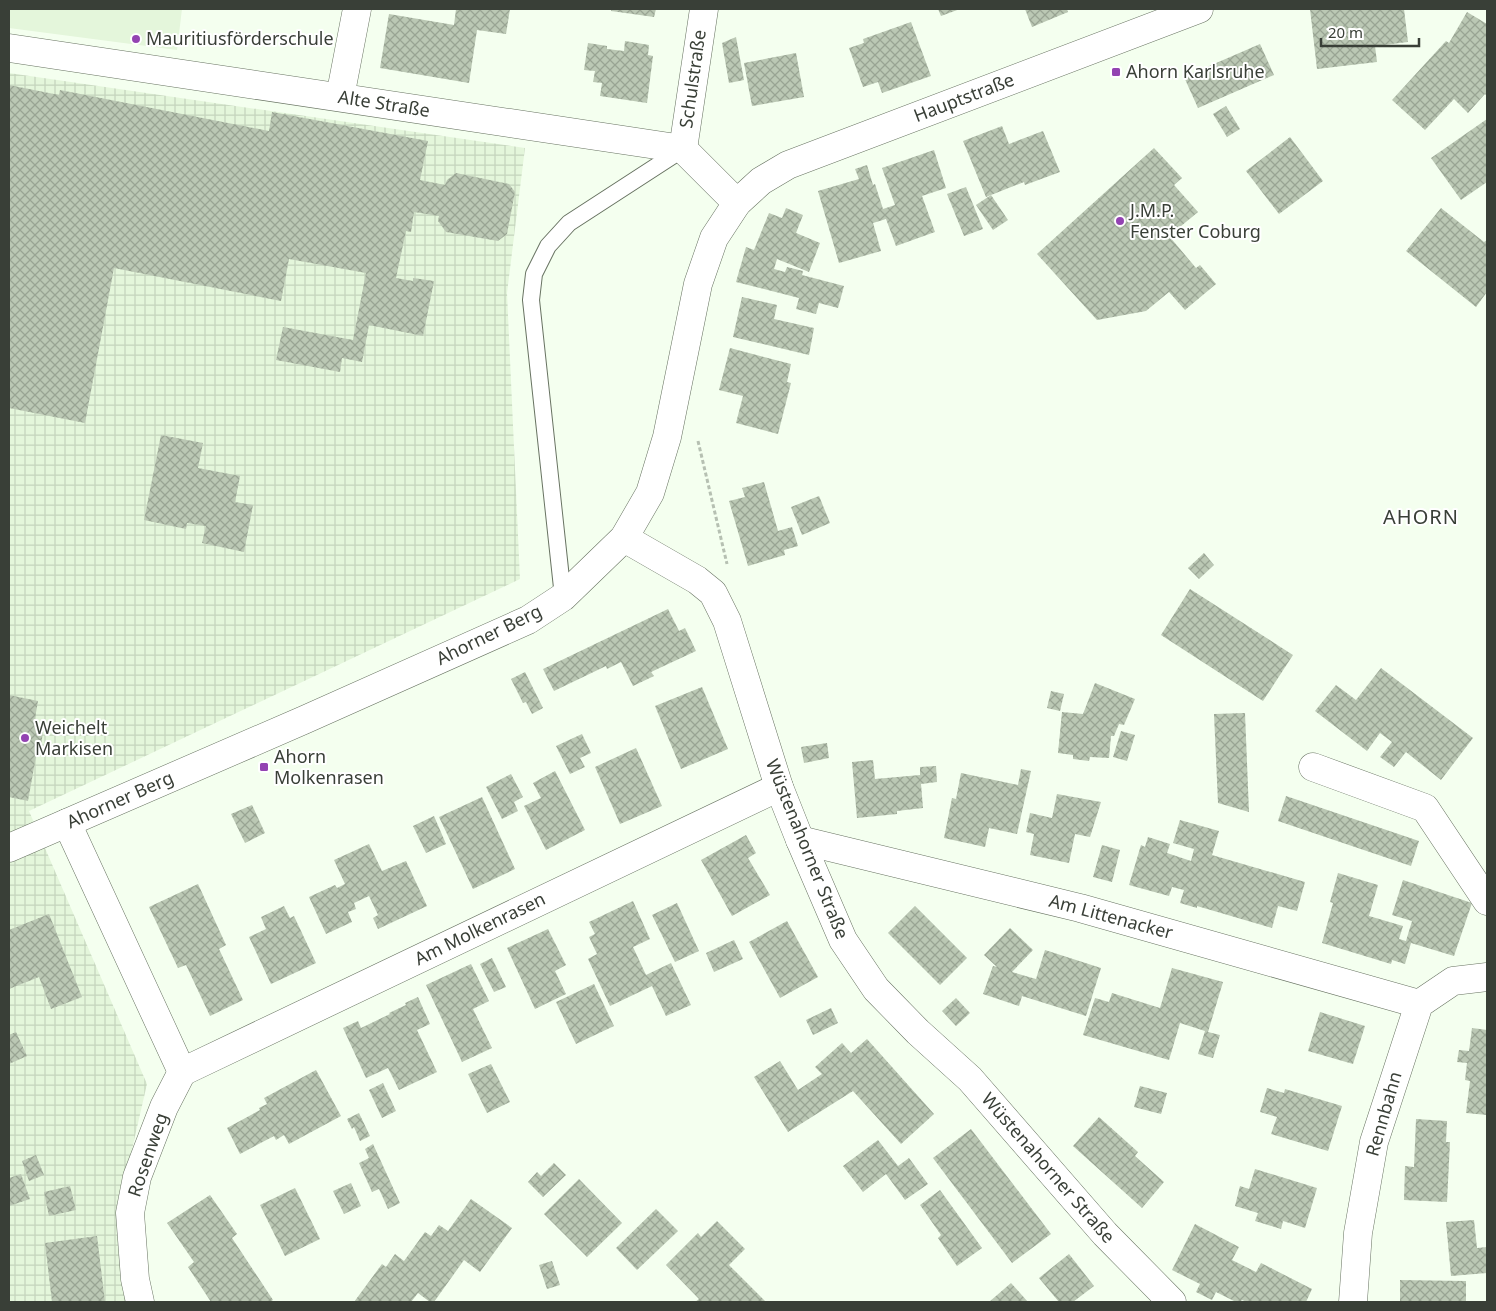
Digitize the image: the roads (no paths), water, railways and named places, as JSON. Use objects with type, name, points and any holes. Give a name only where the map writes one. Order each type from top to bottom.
[{"type":"street","points":[[340,97],[357,9]]},
{"type":"street","name":"Schulstraße","points":[[683,149],[704,9]]},
{"type":"street","name":"Hauptstraße","points":[[738,203],[761,181],[788,165],[1199,9]]},
{"type":"street","name":"Alte Straße","points":[[9,48],[683,149]]},
{"type":"street","points":[[683,149],[738,203]]},
{"type":"street","name":"Ahorner Berg","points":[[9,848],[528,620],[563,597],[624,538],[650,493],[668,437],[698,284],[714,238],[738,203]]},
{"type":"street","name":"Wüstenahorner Straße","points":[[624,538],[697,580],[713,594],[728,620],[779,787],[800,840],[843,940],[876,989],[918,1032],[970,1080],[1106,1234],[1172,1302]]},
{"type":"street","points":[[1313,767],[1425,808],[1487,902]]},
{"type":"street","name":"Am Molkenrasen","points":[[182,1072],[779,787]]},
{"type":"street","points":[[67,823],[182,1072]]},
{"type":"street","name":"Am Littenacker","points":[[800,840],[1080,908],[1419,1004]]},
{"type":"street","points":[[1419,1004],[1453,981],[1487,977]]},
{"type":"street","name":"Rennbahn","points":[[1353,1302],[1358,1233],[1374,1142],[1419,1004]]},
{"type":"street","name":"Rosenweg","points":[[140,1302],[134,1279],[130,1213],[137,1177],[164,1107],[182,1072]]},
{"type":"lane","points":[[563,597],[531,300],[534,274],[548,246],[569,223],[683,149]]},
{"type":"place","name":"Mauritiusförderschule","points":[[136,39]]},
{"type":"place","name":"Ahorn Karlsruhe","points":[[1116,72]]},
{"type":"place","name":"J.M.P. Fenster Coburg","points":[[1120,221]]},
{"type":"place","name":"Weichelt Markisen","points":[[25,738]]},
{"type":"place","name":"Ahorn Molkenrasen","points":[[264,767]]},
{"type":"district","name":"AHORN","points":[[1421,517]]}]
